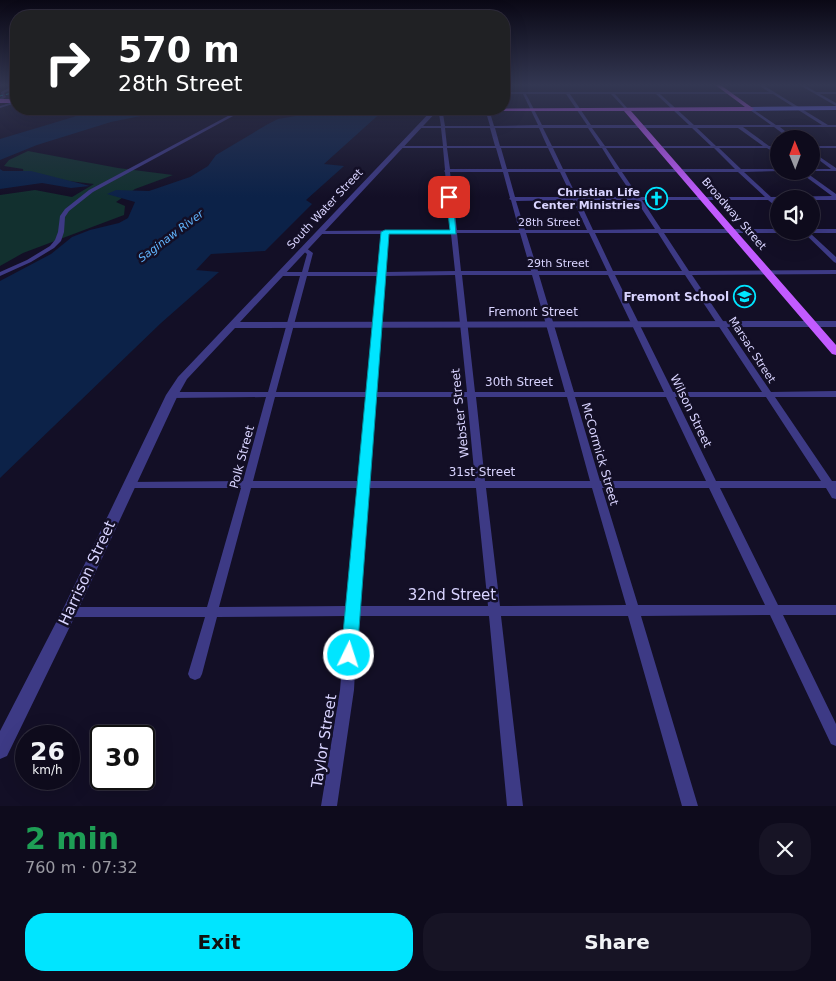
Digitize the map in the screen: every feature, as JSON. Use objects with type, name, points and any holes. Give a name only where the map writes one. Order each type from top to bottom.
[{"type":"main road","name":"Broadway Street","points":[[637,122],[836,352]]},
{"type":"street","points":[[0,274],[29,261],[52,247],[58,240],[61,232],[62,217],[66,210],[91,191],[220,122]]},
{"type":"street","name":"South Water Street","points":[[172,395],[183,377],[230,325],[424,122]]},
{"type":"street","name":"Webster Street","points":[[442,122],[515,806]]},
{"type":"street","name":"McCormick Street","points":[[491,122],[690,806]]},
{"type":"street","name":"Wilson Street","points":[[538,122],[836,739]]},
{"type":"street","name":"Marsac Street","points":[[586,122],[768,394],[832,484],[836,495]]},
{"type":"street","points":[[687,122],[770,198]]},
{"type":"street","points":[[769,122],[780,130]]},
{"type":"street","points":[[820,122],[836,132]]},
{"type":"street","points":[[419,127],[836,126]]},
{"type":"street","points":[[740,127],[770,149]]},
{"type":"street","points":[[399,147],[767,147]]},
{"type":"street","points":[[820,147],[836,147]]},
{"type":"street","points":[[820,158],[836,170]]},
{"type":"street","points":[[446,171],[770,170]]},
{"type":"street","points":[[820,170],[836,170]]},
{"type":"street","points":[[812,180],[836,198]]},
{"type":"street","points":[[512,199],[770,198]]},
{"type":"street","points":[[820,198],[836,198]]},
{"type":"street","name":"28th Street","points":[[320,232],[770,231]]},
{"type":"street","points":[[820,231],[836,231]]},
{"type":"street","name":"Taylor Street","points":[[329,806],[347,690],[385,232]]},
{"type":"street","points":[[814,240],[836,261]]},
{"type":"street","name":"Polk Street","points":[[195,674],[310,253],[304,249]]},
{"type":"street","name":"29th Street","points":[[280,274],[836,272]]},
{"type":"street","name":"Fremont Street","points":[[230,325],[836,324]]},
{"type":"street","name":"30th Street","points":[[172,395],[836,394]]},
{"type":"street","name":"Harrison Street","points":[[0,750],[69,612],[172,395]]},
{"type":"street","name":"31st Street","points":[[129,485],[832,484]]},
{"type":"street","name":"32nd Street","points":[[69,612],[836,610]]},
{"type":"green space","points":[[28,151],[118,168],[173,175],[135,189],[116,202],[125,206],[124,215],[23,253],[0,266],[0,195],[35,190],[72,197],[94,184],[35,177],[0,177],[24,176],[23,169],[4,166],[9,160]]},
{"type":"water","points":[[58,122],[113,122],[37,145],[0,160],[0,139]]},
{"type":"water","name":"Saginaw River","points":[[273,122],[371,122],[324,164],[344,166],[306,200],[312,204],[265,251],[211,254],[196,270],[219,272],[161,323],[0,478],[0,281],[51,254],[72,237],[90,230],[119,223],[128,218],[135,202],[107,194],[116,190],[149,191],[190,177],[208,166],[216,155]]},
{"type":"water","points":[[0,169],[3,171],[31,171],[90,186],[71,188],[42,183],[0,189]]},
{"type":"place","name":"Christian Life Center Ministries","points":[[656,198]]},
{"type":"place","name":"Fremont School","points":[[745,297]]},
{"type":"route","points":[[349,655],[385,232],[454,232],[449,197]]}]
